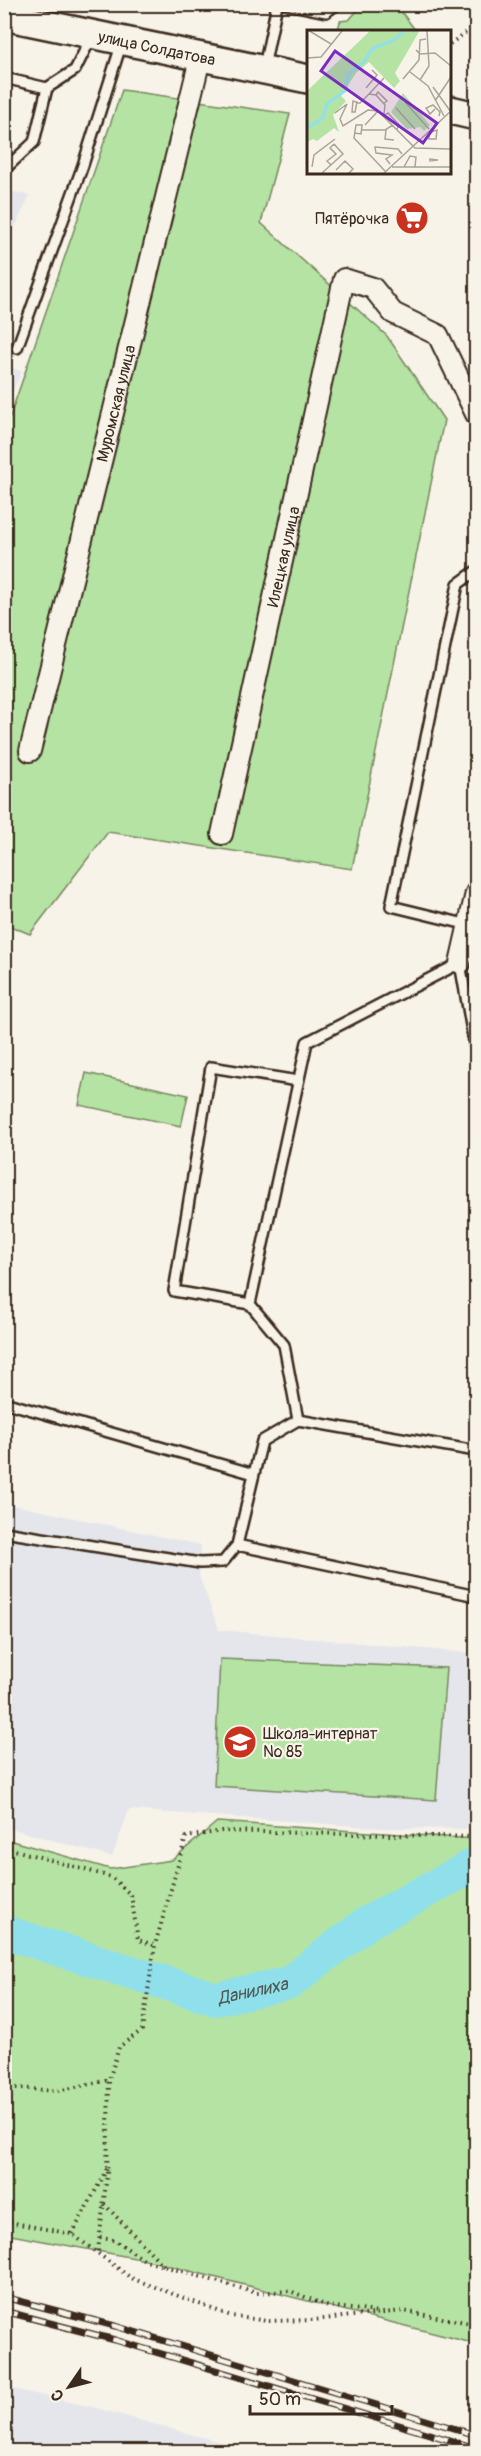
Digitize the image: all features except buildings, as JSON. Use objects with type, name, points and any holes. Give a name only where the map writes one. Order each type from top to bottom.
[{"type":"main road","name":"улица Солдатова","points":[[4,16],[307,79]]},
{"type":"main road","points":[[451,110],[477,116]]},
{"type":"street","name":"Муромская улица","points":[[30,751],[201,56]]},
{"type":"street","name":"Илецкая улица","points":[[222,834],[344,279],[374,288],[393,313],[438,335],[477,414]]},
{"type":"street","points":[[460,963],[471,931],[477,893]]},
{"type":"lane","points":[[264,69],[277,4]]},
{"type":"lane","points":[[287,4],[326,12],[337,4]]},
{"type":"lane","points":[[4,170],[34,142],[47,88],[75,70],[94,34]]},
{"type":"lane","points":[[17,348],[83,165],[123,40]]},
{"type":"lane","points":[[4,78],[47,88]]},
{"type":"lane","points":[[471,931],[391,906],[458,584],[477,571]]},
{"type":"lane","points":[[250,1304],[307,1042],[460,963],[477,1054]]},
{"type":"lane","points":[[298,1082],[212,1067],[174,1291],[250,1304],[284,1345],[298,1420]]},
{"type":"lane","points":[[4,1402],[254,1474]]},
{"type":"lane","points":[[4,1532],[200,1563],[223,1562],[237,1545],[262,1441],[298,1420],[477,1451]]},
{"type":"lane","points":[[237,1545],[477,1596]]},
{"type":"path","points":[[451,43],[477,25]]},
{"type":"path","points":[[98,2251],[108,2168],[109,2080],[119,2047],[142,2031],[155,1945],[186,1837],[222,1831],[477,1837]]},
{"type":"path","points":[[4,1847],[111,1877],[131,1895],[138,1940],[155,1945]]},
{"type":"path","points":[[4,2087],[57,2091],[109,2080]]},
{"type":"path","points":[[72,2234],[108,2168]]},
{"type":"path","points":[[104,2204],[167,2269]]},
{"type":"path","points":[[4,2221],[72,2234],[98,2251],[131,2278],[231,2316],[267,2320],[313,2320],[403,2311],[477,2324]]},
{"type":"path","points":[[100,2238],[114,2240],[146,2261],[167,2269],[257,2293],[290,2291],[327,2306],[386,2313]]},
{"type":"shaded area","points":[[4,191],[30,195],[5,249]]},
{"type":"shaded area","points":[[5,364],[22,372],[5,407]]},
{"type":"shaded area","name":"Школа-интернат № 85","points":[[4,1503],[201,1545],[199,1576],[219,1630],[468,1653],[469,1673],[476,1675],[476,1829],[383,1828],[129,1810],[112,1857],[5,1827]]},
{"type":"shaded area","points":[[5,2387],[92,2407],[252,2451],[5,2451]]},
{"type":"green space","points":[[363,4],[396,5],[415,30],[338,30],[340,21],[349,20]]},
{"type":"green space","points":[[122,90],[290,114],[261,223],[387,336],[444,420],[352,869],[108,832],[30,934],[5,924],[5,431]]},
{"type":"green space","points":[[86,1073],[188,1095],[181,1126],[79,1105]]},
{"type":"green space","points":[[220,1659],[446,1668],[436,1800],[214,1786]]},
{"type":"green space","points":[[217,1822],[476,1839],[476,2344],[151,2261],[5,2234],[5,1839],[110,1869],[172,1860]]},
{"type":"waterway","name":"Данилиха","points":[[4,1932],[216,1999],[289,1983],[367,1923],[476,1864]]},
{"type":"railway","points":[[4,2297],[115,2326],[476,2435]]},
{"type":"railway","points":[[4,2311],[115,2340],[476,2448]]},
{"type":"place","name":"Пятёрочка","points":[[412,218]]},
{"type":"place","name":"Школа-интернат № 85","points":[[240,1742]]}]
